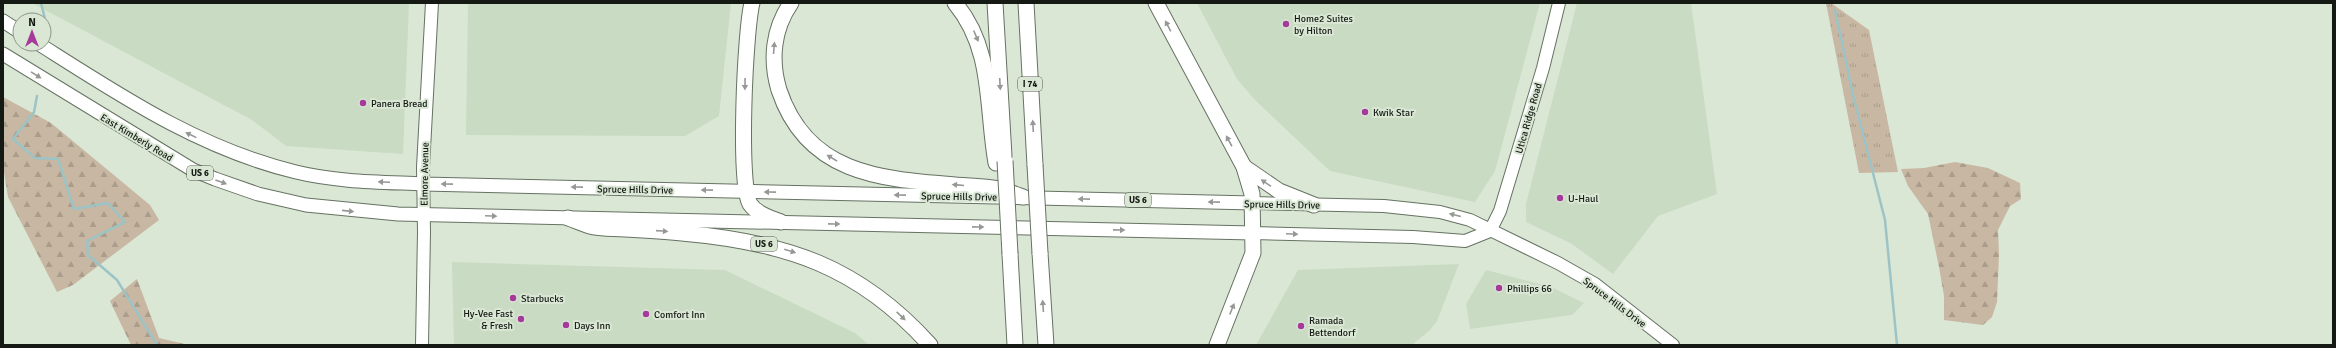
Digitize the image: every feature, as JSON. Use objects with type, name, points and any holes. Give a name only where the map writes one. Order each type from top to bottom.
[{"type":"highway","points":[[752,3],[746,49],[744,166],[746,191],[753,208],[766,217],[781,222]]},
{"type":"highway","points":[[791,3],[778,28],[775,42],[774,69],[777,83],[794,120],[803,133],[823,152],[847,166],[883,177],[1000,189],[1023,198]]},
{"type":"highway","points":[[955,3],[970,24],[982,55],[988,83],[1007,203],[1015,345]]},
{"type":"highway","points":[[995,3],[1000,162]]},
{"type":"highway","name":"I 74","points":[[1026,3],[1046,345]]},
{"type":"highway","points":[[1156,3],[1244,166],[1251,186],[1253,203],[1253,253],[1250,265],[1218,345]]},
{"type":"highway","points":[[1244,166],[1279,191],[1314,205]]},
{"type":"highway","name":"US 6","points":[[568,218],[595,227],[707,235],[744,240],[795,253],[835,270],[872,292],[890,306],[930,345]]},
{"type":"main road","name":"Elmore Avenue","points":[[422,345],[424,214],[422,184],[432,3]]},
{"type":"main road","name":"Utica Ridge Road","points":[[1490,231],[1500,211],[1543,68],[1559,3]]},
{"type":"main road","points":[[3,21],[12,27]]},
{"type":"main road","name":"US 6","points":[[52,52],[165,122],[204,142],[246,158],[321,177],[373,182],[422,184]]},
{"type":"main road","name":"East Kimberly Road","points":[[3,54],[186,166],[215,179],[258,194],[306,205],[358,212],[424,214]]},
{"type":"main road","name":"Spruce Hills Drive","points":[[422,184],[1384,206],[1440,212],[1470,220],[1558,263],[1595,284],[1673,345]]},
{"type":"main road","name":"US 6","points":[[424,214],[568,218]]},
{"type":"main road","points":[[568,218],[1253,233],[1413,237],[1465,240],[1490,231]]},
{"type":"shaded area","points":[[32,3],[409,3],[403,154],[286,146],[252,120],[52,14],[52,12],[49,12]]},
{"type":"shaded area","points":[[468,3],[731,3],[719,116],[685,136],[466,135]]},
{"type":"shaded area","points":[[1197,3],[1540,3],[1495,171],[1475,202],[1330,171],[1255,100],[1237,79]]},
{"type":"shaded area","points":[[1577,3],[1691,3],[1717,194],[1658,216],[1613,274],[1572,244],[1526,222],[1526,204]]},
{"type":"shaded area","points":[[452,262],[725,270],[855,333],[869,345],[454,345]]},
{"type":"shaded area","points":[[1459,264],[1437,321],[1430,330],[1412,345],[1256,345],[1298,270]]},
{"type":"shaded area","points":[[1486,270],[1551,287],[1584,303],[1572,315],[1470,329],[1466,304]]},
{"type":"green space","points":[[1826,3],[1831,3],[1869,30],[1898,172],[1859,173]]},
{"type":"green space","points":[[3,97],[51,123],[150,205],[159,220],[73,285],[57,292],[8,197],[3,166]]},
{"type":"green space","points":[[1955,162],[1988,168],[2020,183],[2021,199],[2010,206],[1998,230],[1999,254],[1997,302],[1992,317],[1983,325],[1944,320],[1944,296],[1928,214],[1908,186],[1901,169],[1924,168]]},
{"type":"green space","points":[[137,279],[159,338],[189,345],[131,345],[110,301]]},
{"type":"waterway","points":[[41,3],[43,12]]},
{"type":"waterway","points":[[1835,10],[1853,95],[1885,220],[1897,345]]},
{"type":"waterway","points":[[37,96],[34,112],[13,139],[35,158],[58,159],[74,209],[108,203],[125,222],[87,241],[88,255],[117,280],[157,345]]},
{"type":"place","name":"Home2 Suites by Hilton","points":[[1286,24]]},
{"type":"place","name":"Panera Bread","points":[[363,103]]},
{"type":"place","name":"Kwik Star","points":[[1365,112]]},
{"type":"place","name":"U-Haul","points":[[1560,198]]},
{"type":"place","name":"Phillips 66","points":[[1499,288]]},
{"type":"place","name":"Starbucks","points":[[513,298]]},
{"type":"place","name":"Comfort Inn","points":[[646,314]]},
{"type":"place","name":"Hy-Vee Fast & Fresh","points":[[521,319]]},
{"type":"place","name":"Days Inn","points":[[566,325]]},
{"type":"place","name":"Ramada Bettendorf","points":[[1301,326]]}]
